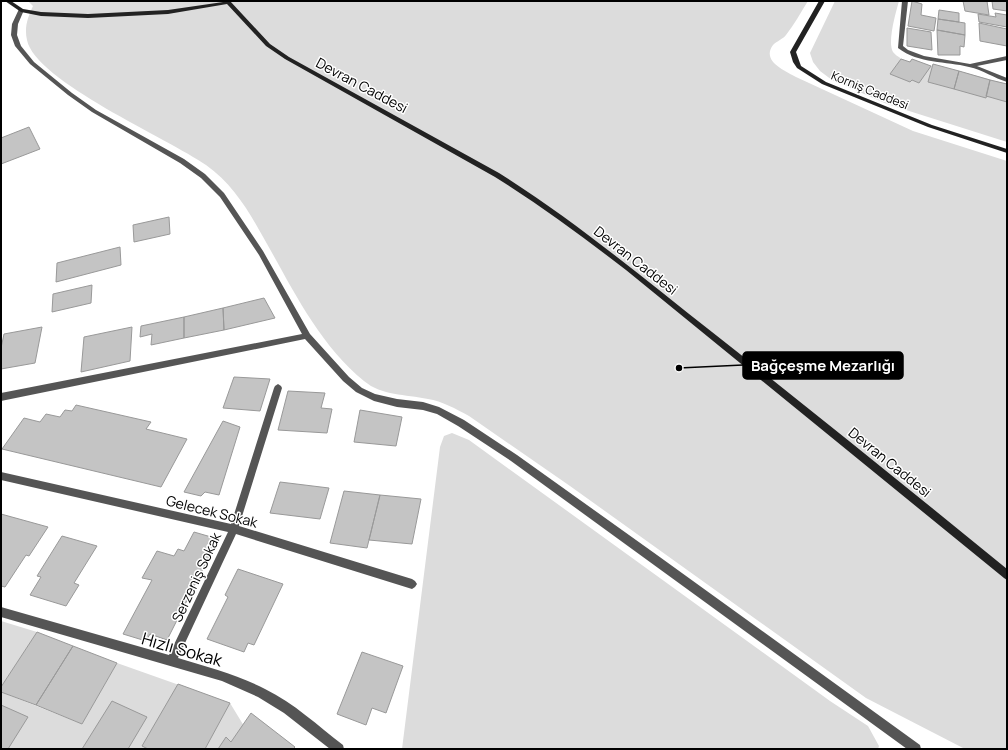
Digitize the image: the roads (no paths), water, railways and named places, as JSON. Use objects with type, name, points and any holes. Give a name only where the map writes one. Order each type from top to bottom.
[{"type":"main road","points":[[8,1],[21,10],[68,16],[139,15],[168,12],[227,2]]},
{"type":"main road","name":"Korniş Caddesi","points":[[822,1],[793,52],[796,62],[805,72],[824,83],[930,126],[1007,151]]},
{"type":"main road","name":"Devran Caddesi","points":[[227,2],[268,45],[287,58],[497,175],[515,186],[588,238],[803,408],[1007,575]]},
{"type":"street","points":[[905,1],[900,47],[903,50],[918,56],[970,65],[1007,80]]},
{"type":"street","points":[[21,10],[15,24],[14,35],[18,46],[32,63],[70,94],[94,111],[182,161],[203,176],[222,195],[261,253],[306,336],[346,379],[359,390],[374,397],[423,406],[461,423],[514,458],[916,749]]},
{"type":"street","points":[[970,65],[1007,58]]},
{"type":"street","points":[[1,397],[306,336]]},
{"type":"street","name":"Serzeniş Sokak","points":[[171,662],[234,529],[278,388]]},
{"type":"street","name":"Gelecek Sokak","points":[[1,476],[234,529],[412,584]]},
{"type":"street","name":"Hızlı Sokak","points":[[1,612],[222,676],[262,693],[288,710],[338,749]]},
{"type":"place","name":"Bağçeşme Mezarlığı","points":[[679,368]]}]
